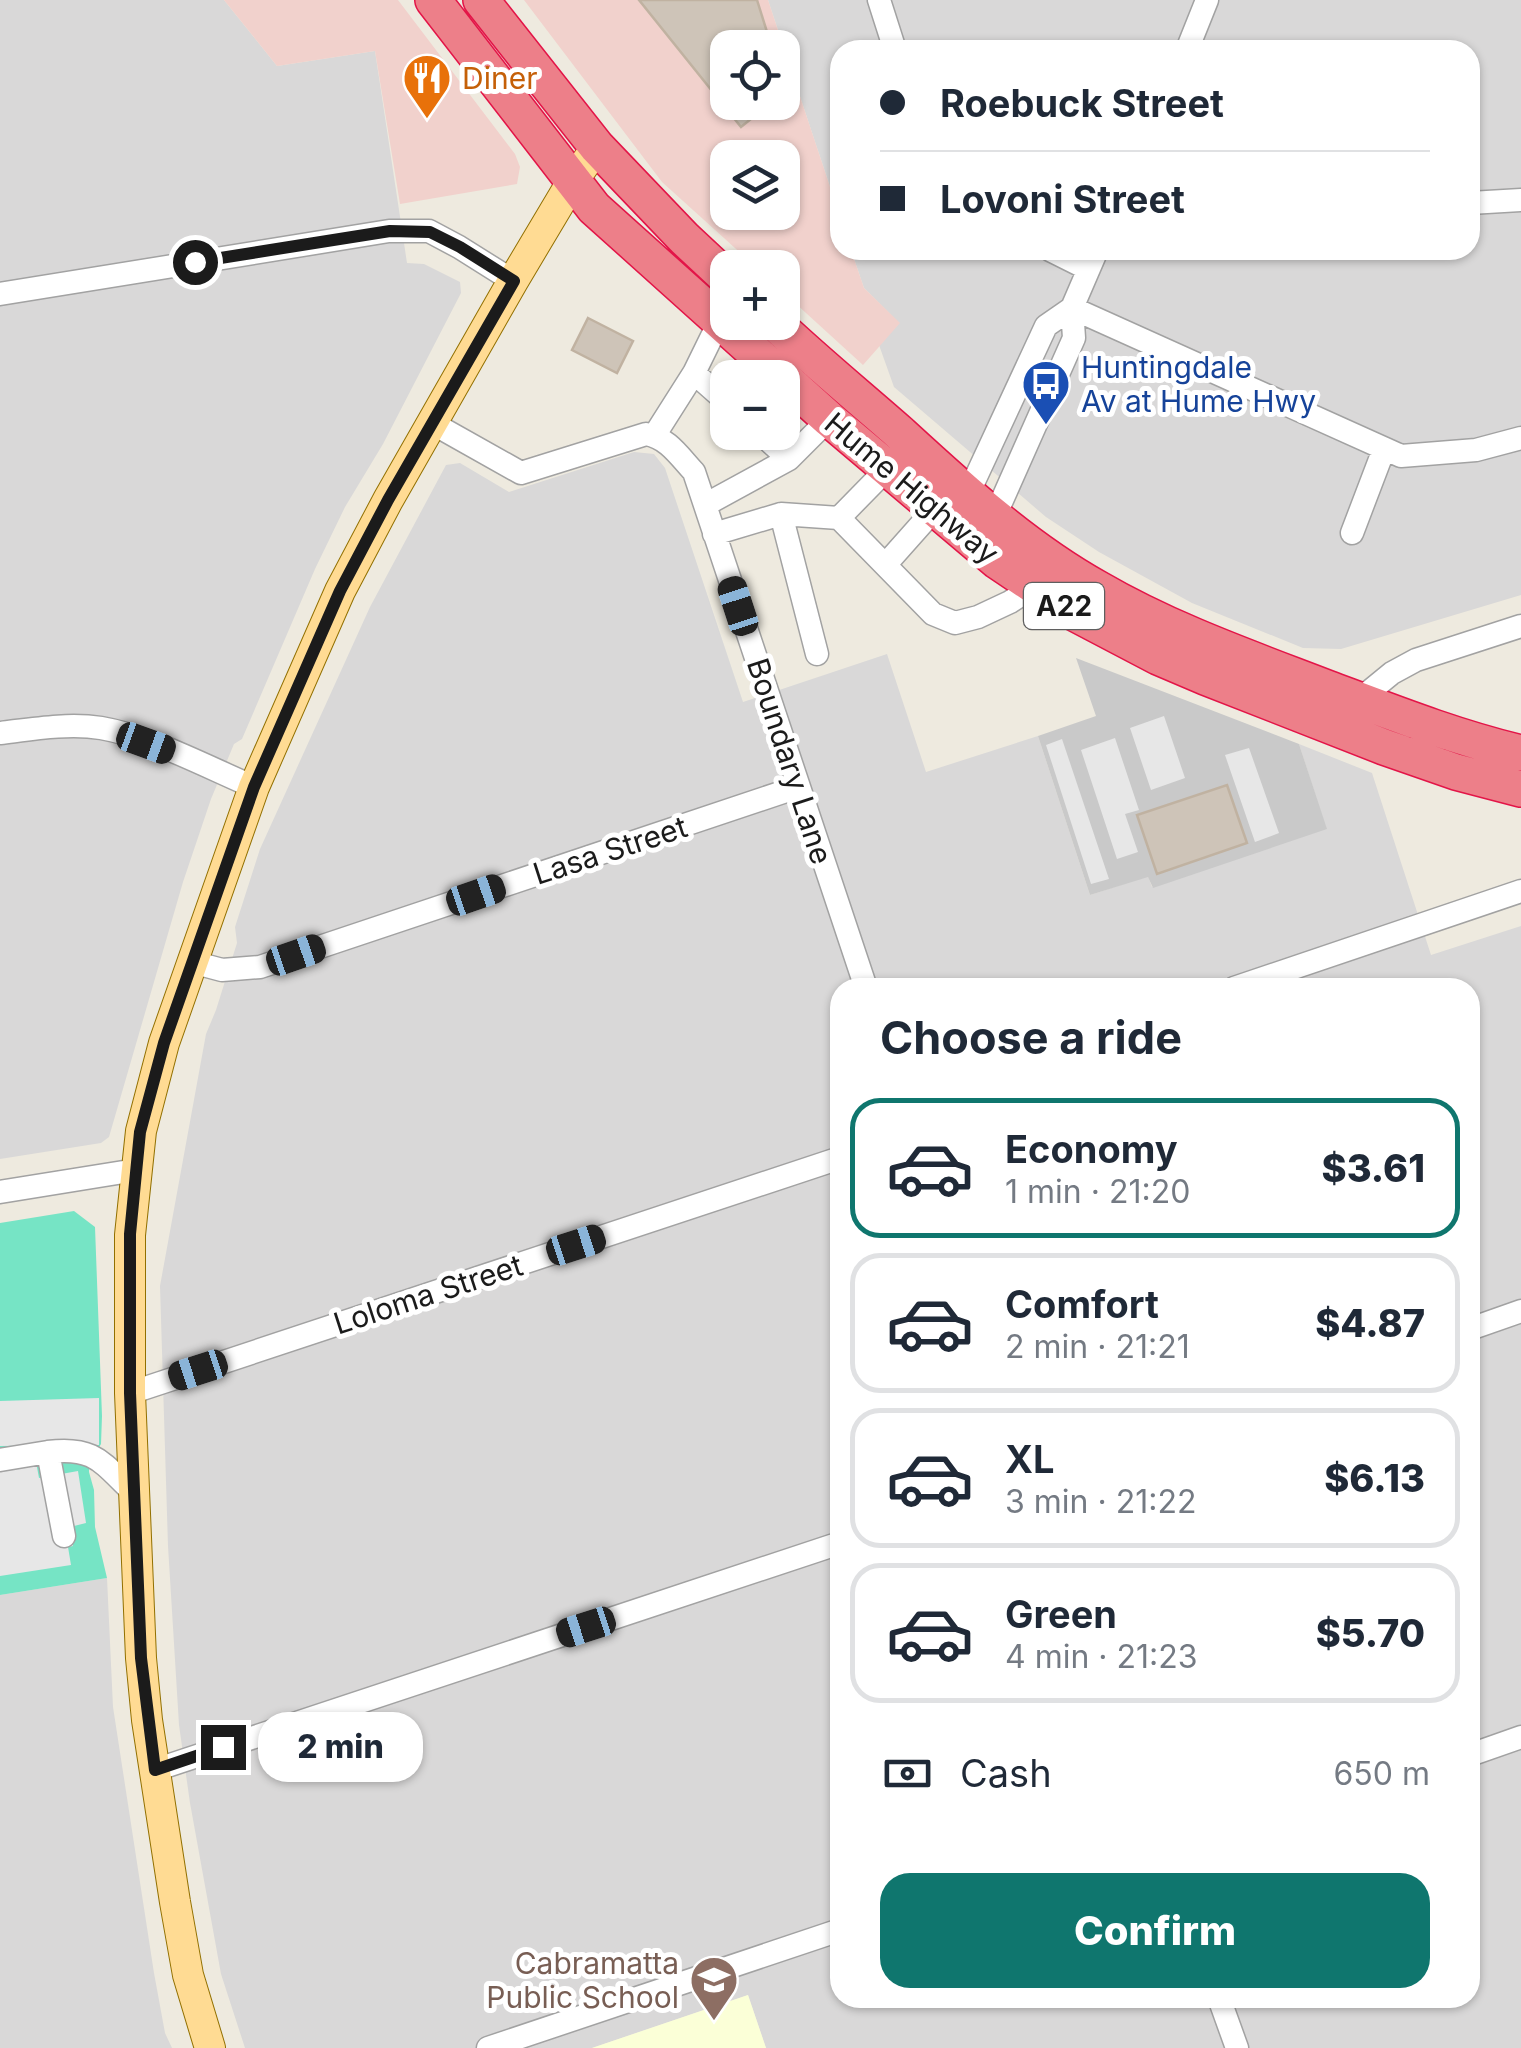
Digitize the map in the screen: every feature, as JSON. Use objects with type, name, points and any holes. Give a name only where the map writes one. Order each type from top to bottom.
[{"type":"highway","name":"Hume Highway","points":[[433,0],[599,214],[710,314]]},
{"type":"highway","points":[[480,0],[597,147],[710,262]]},
{"type":"highway","name":"Hume Highway","points":[[740,340],[996,562],[1116,636],[1205,678],[1384,747],[1521,789]]},
{"type":"highway","name":"Hume Highway","points":[[794,340],[968,494],[1095,588],[1245,657],[1426,725],[1521,754]]},
{"type":"main road","points":[[210,2048],[188,1975],[141,1658],[130,1393],[130,1234],[140,1132],[164,1043],[254,787],[340,591],[514,281],[597,147]]},
{"type":"street","points":[[879,0],[892,40]]},
{"type":"street","points":[[1190,40],[1207,0]]},
{"type":"street","points":[[1480,203],[1521,200]]},
{"type":"street","points":[[0,294],[390,231],[430,232],[514,281]]},
{"type":"street","points":[[996,516],[1074,338],[1072,308],[1092,260]]},
{"type":"street","points":[[1072,308],[1401,456],[1476,450],[1521,438]]},
{"type":"street","points":[[968,494],[1046,326],[1072,308]]},
{"type":"street","points":[[432,423],[521,472],[646,434],[654,436],[710,340]]},
{"type":"street","points":[[694,373],[710,388]]},
{"type":"street","points":[[705,505],[789,460],[829,418]]},
{"type":"street","name":"Boundary Lane","points":[[654,436],[670,445],[694,472],[863,978]]},
{"type":"street","points":[[1352,532],[1384,449]]},
{"type":"street","points":[[778,450],[789,460]]},
{"type":"street","points":[[839,518],[887,468]]},
{"type":"street","points":[[886,564],[934,510]]},
{"type":"street","points":[[781,514],[817,654]]},
{"type":"street","points":[[714,534],[781,514],[839,518],[933,614],[955,623],[978,617],[1033,587]]},
{"type":"street","points":[[1360,700],[1392,673],[1416,660],[1521,626]]},
{"type":"street","points":[[0,733],[52,727],[102,728],[254,787]]},
{"type":"street","name":"Lasa Street","points":[[192,962],[222,970],[260,967],[798,787]]},
{"type":"street","points":[[1263,978],[1521,890]]},
{"type":"street","name":"Loloma Street","points":[[130,1393],[830,1161]]},
{"type":"street","points":[[0,1192],[136,1170]]},
{"type":"street","points":[[1480,1325],[1521,1311]]},
{"type":"street","points":[[0,1460],[65,1450],[90,1454],[134,1493]]},
{"type":"street","points":[[48,1452],[64,1536]]},
{"type":"street","points":[[155,1770],[830,1545]]},
{"type":"street","points":[[1480,1751],[1521,1738]]},
{"type":"street","points":[[488,2048],[830,1933]]},
{"type":"street","points":[[1223,2008],[1237,2048]]},
{"type":"shaded area","points":[[0,0],[224,0],[277,66],[375,51],[407,263],[424,264],[460,282],[461,293],[383,444],[345,507],[242,739],[234,744],[211,799],[109,1137],[101,1143],[0,1159]]},
{"type":"shaded area","points":[[224,0],[398,0],[515,154],[520,167],[517,184],[400,204],[375,51],[277,66]]},
{"type":"shaded area","points":[[524,0],[768,0],[778,30],[710,30],[710,120],[800,120],[800,96],[830,187],[830,260],[854,260],[864,288],[900,323],[863,365],[800,308],[800,250],[737,250],[715,230],[800,230],[800,140],[710,140],[710,225],[662,182]]},
{"type":"shaded area","points":[[768,0],[1521,0],[1521,595],[1341,649],[1303,648],[1192,603],[1099,552],[1046,517],[894,387],[879,345],[899,323],[864,288],[854,260],[1480,260],[1480,40],[830,40],[830,187],[800,96],[800,30],[778,30]]},
{"type":"shaded area","points":[[634,452],[654,454],[665,468],[743,702],[887,654],[926,772],[1038,736],[1090,895],[1148,876],[1152,887],[1326,828],[1299,744],[1372,773],[1431,955],[1521,926],[1521,2048],[766,2048],[748,1995],[592,2048],[245,2048],[221,1974],[179,1725],[168,1546],[160,1286],[206,1034],[237,943],[235,927],[260,849],[370,607],[446,465],[460,463],[509,492]]},
{"type":"shaded area","points":[[1076,658],[1299,744],[1327,829],[1153,888],[1148,877],[1090,895],[1038,736],[1096,716]]},
{"type":"shaded area","points":[[1164,716],[1185,778],[1151,790],[1130,728]]},
{"type":"shaded area","points":[[1115,738],[1139,810],[1125,814],[1138,852],[1117,859],[1081,750]]},
{"type":"shaded area","points":[[1062,739],[1109,879],[1091,884],[1046,745]]},
{"type":"shaded area","points":[[1249,748],[1279,833],[1255,842],[1225,755]]},
{"type":"shaded area","points":[[99,1398],[99,1445],[0,1446],[0,1401]]},
{"type":"shaded area","points":[[36,1462],[39,1478],[78,1471],[86,1523],[70,1527],[71,1565],[0,1576],[0,1467]]},
{"type":"shaded area","points":[[107,1578],[113,1707],[154,1973],[165,2033],[172,2048],[0,2048],[0,1595]]},
{"type":"shaded area","name":"Cabramatta Public School","points":[[748,1995],[766,2048],[592,2048]]},
{"type":"green space","points":[[74,1211],[95,1227],[102,1416],[101,1444],[89,1464],[89,1472],[94,1490],[95,1527],[107,1578],[0,1595],[0,1223]]},
{"type":"building","points":[[639,0],[757,0],[766,30],[710,30],[710,88]]},
{"type":"building","points":[[588,318],[633,341],[617,373],[572,350]]},
{"type":"building","points":[[1227,785],[1247,843],[1157,874],[1137,815]]},
{"type":"place","name":"Diner","points":[[427,120]]},
{"type":"place","name":"Huntingdale Av at Hume Hwy","points":[[1046,426]]},
{"type":"place","name":"Cabramatta Public School","points":[[714,2022]]},
{"type":"route","points":[[195,262],[390,231],[430,232],[514,281],[340,591],[254,787],[164,1043],[140,1132],[130,1234],[130,1393],[141,1658],[155,1770],[223,1747]]}]
